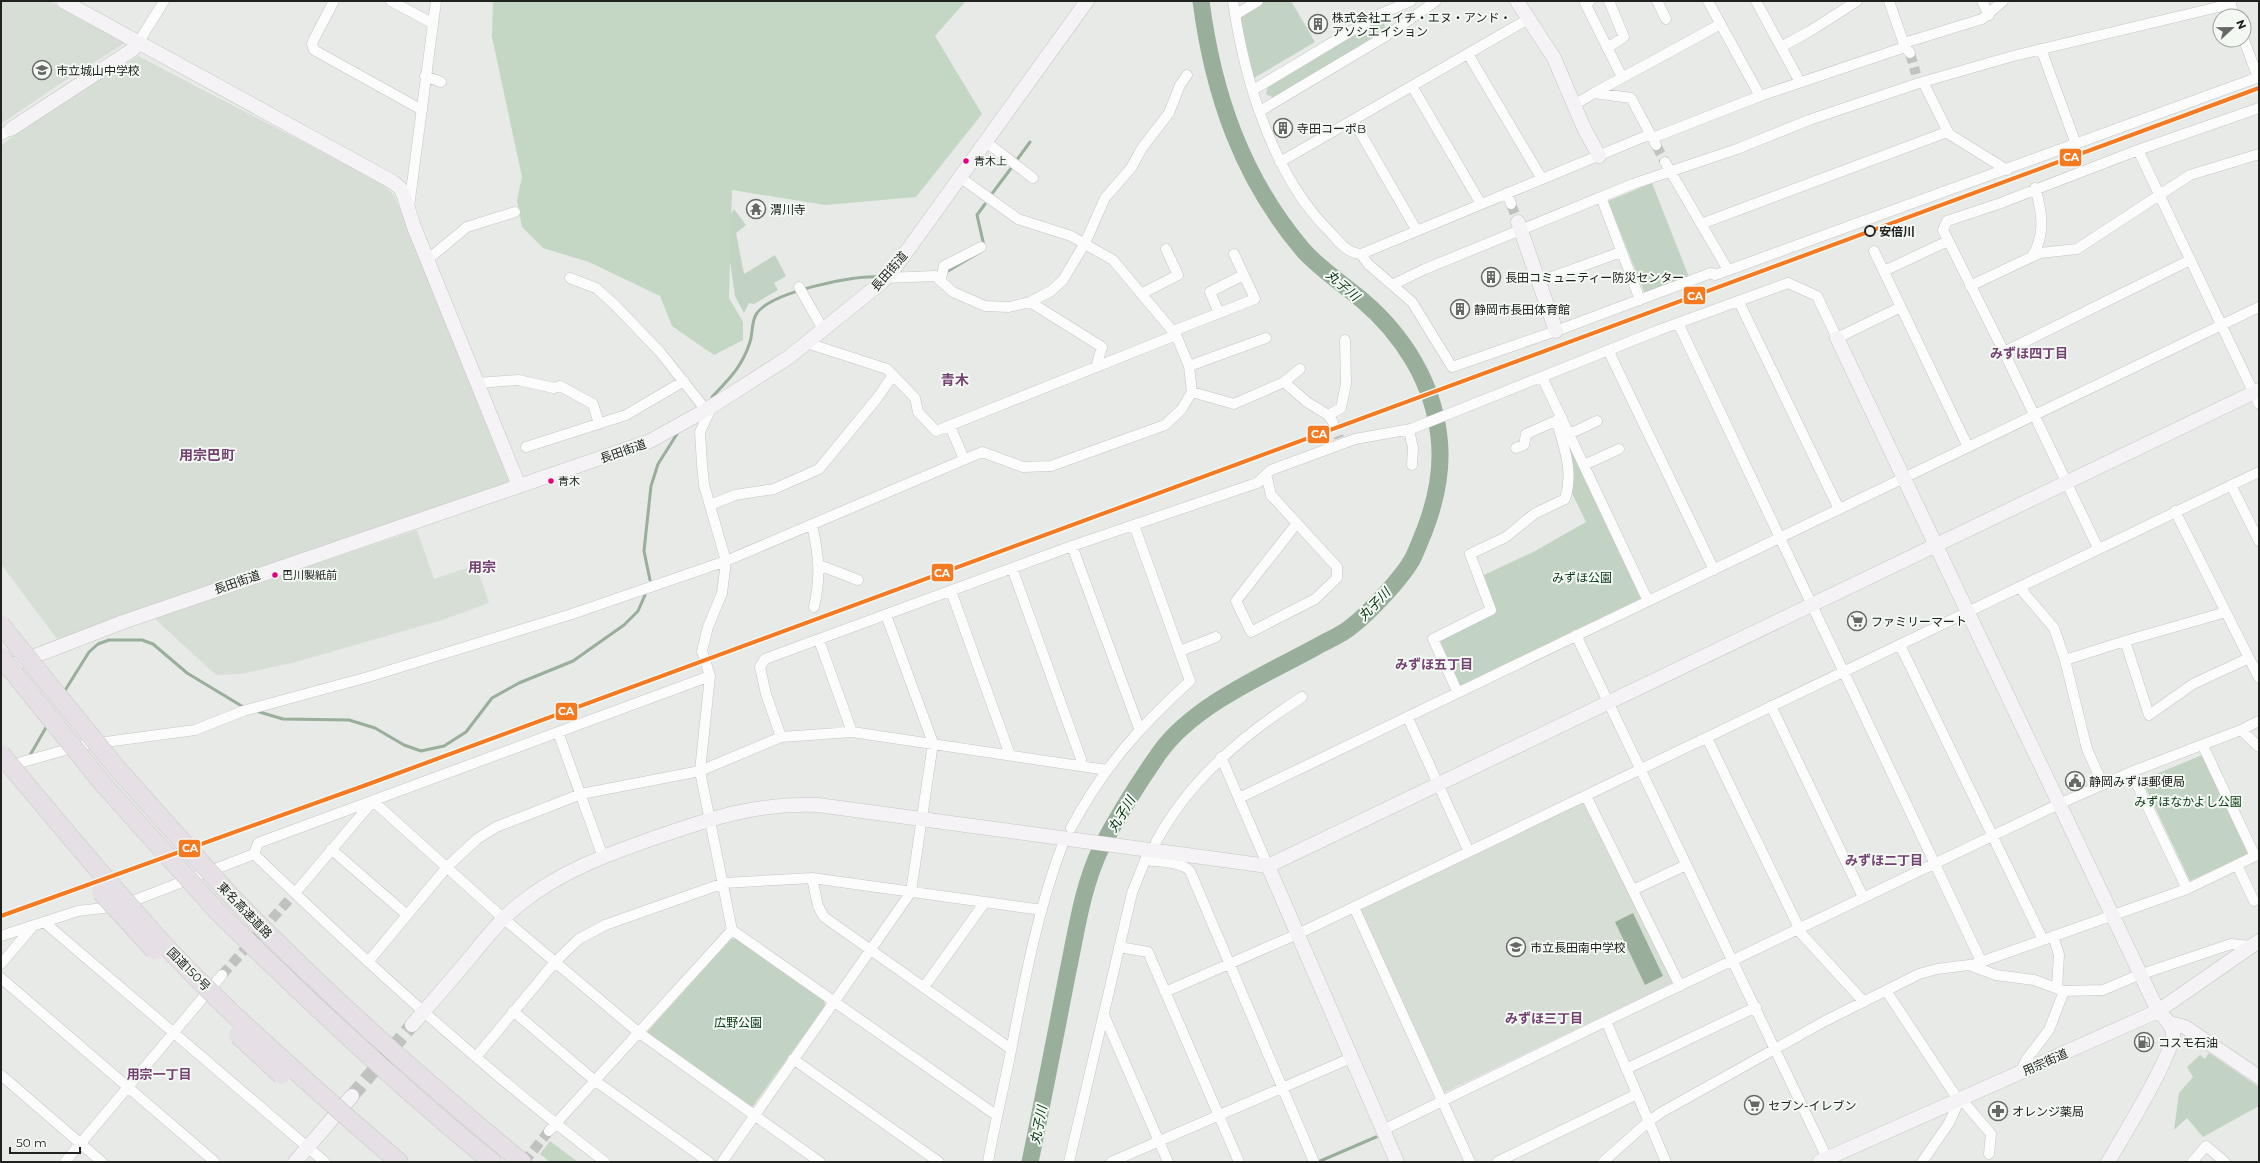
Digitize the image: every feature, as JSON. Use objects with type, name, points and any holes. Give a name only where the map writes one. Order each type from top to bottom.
[{"type":"highway","name":"東名高速道路","points":[[1,625],[116,767],[230,895],[322,988],[414,1071],[522,1162]]},
{"type":"highway","name":"東名高速道路","points":[[1,657],[103,784],[217,911],[299,992],[381,1068],[492,1162]]},
{"type":"highway","name":"国道150号","points":[[1,754],[74,843],[160,941],[264,1043],[381,1162]]},
{"type":"highway","name":"国道150号","points":[[1,770],[131,927],[256,1053],[344,1123],[399,1162]]},
{"type":"street","points":[[63,1],[393,182],[401,189],[427,260],[519,486]]},
{"type":"street","points":[[6,132],[132,50],[164,1]]},
{"type":"street","points":[[334,1],[314,39],[312,44],[314,50],[422,110]]},
{"type":"street","points":[[391,1],[432,23]]},
{"type":"street","points":[[409,209],[425,76],[436,1]]},
{"type":"street","name":"長田街道","points":[[1,669],[123,622],[650,441],[709,408],[824,331],[886,278],[961,178],[1087,1]]},
{"type":"street","points":[[1233,1],[1253,90],[1280,162],[1290,181],[1308,207],[1344,246],[1352,253],[1361,254],[1650,135],[1655,137],[1760,96],[1906,48],[1982,19],[1989,15],[2004,1]]},
{"type":"street","points":[[1235,15],[1258,1]]},
{"type":"street","points":[[1253,90],[1378,15],[1411,1]]},
{"type":"street","points":[[1260,111],[1386,36],[1436,1]]},
{"type":"street","points":[[1517,1],[1554,58],[1574,105],[1599,156]]},
{"type":"street","points":[[1590,1],[1585,4],[1622,77]]},
{"type":"street","points":[[1607,48],[1624,37],[1609,1]]},
{"type":"street","points":[[1657,1],[1666,19]]},
{"type":"street","points":[[1708,1],[1719,25],[1760,96]]},
{"type":"street","points":[[1756,1],[1800,82]]},
{"type":"street","points":[[1781,47],[1810,31],[1857,1]]},
{"type":"street","points":[[1889,1],[1906,48]]},
{"type":"street","points":[[1982,1],[1989,15]]},
{"type":"street","points":[[1394,284],[1519,226],[1633,184],[1737,149],[1809,120],[1920,79],[2230,3]]},
{"type":"street","points":[[1280,162],[1528,19]]},
{"type":"street","points":[[1574,105],[1622,77],[1719,25]]},
{"type":"street","points":[[1361,254],[1368,264],[1394,284],[1412,302],[1452,367],[1556,331],[1711,273],[1715,275],[2007,170],[2258,77],[2247,48]]},
{"type":"street","points":[[2041,49],[2076,144]]},
{"type":"street","points":[[1468,54],[1542,179]]},
{"type":"street","points":[[886,278],[935,276],[953,292],[985,306],[1009,307],[1030,302],[1051,291],[1063,280],[1085,243],[1105,198],[1131,168],[1142,148],[1169,113],[1180,85],[1187,75]]},
{"type":"street","points":[[425,76],[441,82]]},
{"type":"street","points":[[1920,79],[1947,132],[2007,170]]},
{"type":"street","points":[[1412,86],[1481,204]]},
{"type":"street","points":[[1594,93],[1631,98],[1656,145]]},
{"type":"street","points":[[2098,548],[2004,352],[1943,230],[1947,221],[2001,203],[2035,188],[2138,150],[2259,108]]},
{"type":"street","points":[[1353,120],[1417,230]]},
{"type":"street","points":[[1701,224],[1947,132]]},
{"type":"street","points":[[986,142],[1033,178]]},
{"type":"street","points":[[412,1025],[503,918],[521,903],[560,876],[603,857],[710,819],[743,810],[786,804],[818,805],[923,818],[1268,866],[1609,704],[2066,483],[2257,396],[2138,150]]},
{"type":"street","points":[[1970,286],[2040,253],[2077,249],[2194,173],[2259,154]]},
{"type":"street","points":[[1665,162],[1728,270]]},
{"type":"street","points":[[1,770],[83,744],[195,730],[243,711],[348,683],[521,630],[726,561],[982,452],[1024,467],[1051,466],[1165,425],[1181,410],[1192,392],[1188,366],[1175,333],[1143,293],[1113,260],[1071,236],[1018,219],[961,178]]},
{"type":"street","points":[[2032,256],[2041,233],[2040,208],[2035,188]]},
{"type":"street","points":[[1508,193],[1511,204]]},
{"type":"street","points":[[1601,197],[1640,300]]},
{"type":"street","points":[[427,260],[466,227],[515,212]]},
{"type":"street","points":[[1519,226],[1556,331]]},
{"type":"street","points":[[1884,271],[1948,241]]},
{"type":"street","points":[[940,279],[944,266],[981,247]]},
{"type":"street","points":[[1143,293],[1178,275],[1166,249]]},
{"type":"street","points":[[1874,251],[1968,447]]},
{"type":"street","points":[[1538,282],[1621,252]]},
{"type":"street","points":[[807,343],[882,367],[893,375],[915,398],[918,412],[936,431],[1096,367],[1219,313],[1255,299],[1234,254]]},
{"type":"street","points":[[2004,352],[2190,260]]},
{"type":"street","points":[[1219,313],[1210,292],[1243,275]]},
{"type":"street","points":[[570,278],[596,288],[614,304],[660,352],[709,408],[700,432],[704,485],[726,561],[722,593],[708,627],[702,651],[710,676],[700,771],[724,883],[732,930],[833,1003],[996,1115]]},
{"type":"street","points":[[781,737],[766,694],[760,667],[765,659],[1072,546],[1257,483],[1271,470],[1340,441],[1410,429],[1608,350],[1788,283],[1817,296],[1903,479],[2142,974],[2158,1011],[2169,1023],[2173,1035],[2163,1063],[2108,1162]]},
{"type":"street","points":[[801,290],[824,331]]},
{"type":"street","points":[[1030,302],[1102,347],[1096,367]]},
{"type":"street","points":[[1739,302],[1839,509]]},
{"type":"street","points":[[1837,338],[1901,307]]},
{"type":"street","points":[[1239,798],[1408,718],[1576,635],[2259,307]]},
{"type":"street","points":[[1678,323],[1981,961]]},
{"type":"street","points":[[1188,366],[1266,338]]},
{"type":"street","points":[[1284,382],[1307,402],[1330,418],[1341,408],[1346,384],[1345,340]]},
{"type":"street","points":[[1608,350],[1714,570]]},
{"type":"street","points":[[1192,392],[1234,404],[1284,382],[1300,369]]},
{"type":"street","points":[[710,505],[735,495],[774,489],[819,469],[893,375]]},
{"type":"street","points":[[1458,693],[1433,639],[1491,610],[1470,554],[1506,537],[1534,514],[1565,499],[1570,483],[1559,419],[1542,377]]},
{"type":"street","points":[[477,383],[518,380],[554,388],[560,386],[593,404],[599,424]]},
{"type":"street","points":[[526,447],[638,410],[684,381]]},
{"type":"street","points":[[1559,419],[1569,434],[1648,601]]},
{"type":"street","points":[[1516,448],[1524,444],[1526,434],[1559,419]]},
{"type":"street","points":[[1569,434],[1597,421]]},
{"type":"street","points":[[950,426],[964,459]]},
{"type":"street","points":[[1410,429],[1413,448],[1412,465]]},
{"type":"street","points":[[1584,465],[1619,449]]},
{"type":"street","points":[[1165,992],[1298,934],[1641,770],[2098,548],[2259,472]]},
{"type":"street","points":[[1266,474],[1271,495],[1297,523],[1337,567],[1337,578],[1315,599],[1251,632],[1236,601],[1297,523]]},
{"type":"street","points":[[2231,485],[2259,541]]},
{"type":"street","points":[[2175,511],[2259,678]]},
{"type":"street","points":[[812,524],[819,565],[819,584],[814,607]]},
{"type":"street","points":[[1071,828],[1086,799],[1139,728],[1190,680],[1134,525]]},
{"type":"street","points":[[1072,546],[1139,728]]},
{"type":"street","points":[[819,565],[858,580]]},
{"type":"street","points":[[1012,568],[1081,759],[1080,766]]},
{"type":"street","points":[[2019,587],[2054,628],[2065,660],[2087,748],[2103,785]]},
{"type":"street","points":[[951,591],[1010,755]]},
{"type":"street","points":[[2065,660],[2124,641],[2226,612]]},
{"type":"street","points":[[722,1162],[911,892],[933,743],[886,614]]},
{"type":"street","points":[[1576,635],[1756,1007],[1825,1161]]},
{"type":"street","points":[[1180,651],[1216,637]]},
{"type":"street","points":[[819,640],[852,732]]},
{"type":"street","points":[[2124,641],[2149,715],[2193,684],[2249,658]]},
{"type":"street","points":[[1900,645],[2043,940]]},
{"type":"street","points":[[1,936],[78,911],[120,906],[254,854],[258,843],[710,676]]},
{"type":"street","points":[[1156,842],[1186,794],[1221,757],[1277,713],[1302,697]]},
{"type":"street","points":[[1771,706],[1863,897]]},
{"type":"street","points":[[1408,718],[1469,852]]},
{"type":"street","points":[[1383,1130],[1733,961],[1798,928],[1993,837],[2059,804],[2131,772],[2203,746],[2259,721]]},
{"type":"street","points":[[2241,730],[2259,747]]},
{"type":"street","points":[[558,732],[603,857]]},
{"type":"street","points":[[368,962],[447,867],[477,839],[496,827],[581,794],[700,771],[781,737],[852,732],[1107,770]]},
{"type":"street","points":[[1707,738],[1798,928],[1864,1002]]},
{"type":"street","points":[[1603,1162],[1649,1121],[1706,1086],[1776,1050],[1825,1021],[1887,992],[1919,974],[1937,969],[1969,965],[2043,940],[2187,889],[2255,856],[2203,746]]},
{"type":"street","points":[[1221,757],[1350,1058],[1397,1162]]},
{"type":"street","points":[[2131,772],[2187,889]]},
{"type":"street","points":[[1586,796],[1680,986]]},
{"type":"street","points":[[295,893],[374,801]]},
{"type":"street","points":[[374,801],[503,918],[638,1032],[820,1162]]},
{"type":"street","points":[[988,1162],[996,1115],[1042,910],[1052,872],[1062,846]]},
{"type":"street","points":[[332,849],[407,916]]},
{"type":"street","points":[[254,854],[423,1013],[476,1057],[552,1127],[605,1162]]},
{"type":"street","points":[[1069,1162],[1132,893],[1145,859],[1177,865],[1187,868],[1190,871],[1280,1087],[1314,1162]]},
{"type":"street","points":[[1633,890],[1686,865]]},
{"type":"street","points":[[2237,865],[2254,901]]},
{"type":"street","points":[[812,878],[818,906],[824,917],[872,949],[1011,1049]]},
{"type":"street","points":[[476,1057],[513,1011],[570,946],[593,931],[724,883],[812,878],[1042,910]]},
{"type":"street","points":[[924,987],[985,902]]},
{"type":"street","points":[[1354,907],[1470,1162]]},
{"type":"street","points":[[44,922],[325,1162]]},
{"type":"street","points":[[1,964],[33,926]]},
{"type":"street","points":[[552,1127],[732,930]]},
{"type":"street","points":[[2020,1074],[2026,1060],[2050,1030],[2061,990],[2059,955],[2054,936]]},
{"type":"street","points":[[1969,965],[1996,975],[2034,980],[2061,990],[2103,990],[2142,974],[2231,944],[2255,944]]},
{"type":"street","name":"用宗街道","points":[[1825,1161],[2158,1011],[2255,944]]},
{"type":"street","points":[[1119,947],[1148,952],[1239,1162]]},
{"type":"street","points":[[65,1162],[222,975]]},
{"type":"street","points":[[1,978],[215,1162]]},
{"type":"street","points":[[1887,992],[1961,1101],[1991,1134],[1989,1154]]},
{"type":"street","points":[[1626,1069],[1756,1007]]},
{"type":"street","points":[[513,1011],[594,1080],[709,1162]]},
{"type":"street","points":[[1104,1015],[1168,1162]]},
{"type":"street","points":[[1606,1021],[1666,1162]]},
{"type":"street","points":[[2169,1023],[2185,1027],[2259,1077]]},
{"type":"street","points":[[1111,1162],[1158,1140],[1350,1058]]},
{"type":"street","points":[[793,1059],[939,1162]]},
{"type":"street","points":[[1,1075],[102,1162]]},
{"type":"street","points":[[1497,1162],[1637,1094]]},
{"type":"street","points":[[295,1162],[352,1096]]},
{"type":"street","points":[[1922,1162],[1950,1123],[1961,1101]]},
{"type":"street","points":[[2192,1162],[2206,1146],[2225,1162]]},
{"type":"shaded area","name":"市立城山中学校","points":[[1,1],[49,1],[125,43],[58,85],[1,124]]},
{"type":"shaded area","points":[[493,1],[966,1],[935,36],[982,114],[916,197],[825,205],[732,190],[729,298],[743,322],[743,340],[714,355],[672,326],[660,296],[589,262],[543,248],[522,227],[517,200],[522,177],[492,37]]},
{"type":"shaded area","points":[[138,56],[384,184],[395,197],[514,485],[57,639],[1,564],[1,145],[62,103]]},
{"type":"shaded area","points":[[417,530],[434,579],[476,565],[489,603],[442,620],[292,663],[240,674],[216,675],[154,618]]},
{"type":"shaded area","name":"市立長田南中学校","points":[[1585,799],[1674,982],[1441,1094],[1359,912],[1361,906]]},
{"type":"shaded area","points":[[1633,913],[1663,976],[1645,985],[1615,922]]},
{"type":"shaded area","points":[[550,1141],[578,1162],[550,1162],[540,1154]]},
{"type":"green space","points":[[1263,1],[1291,1],[1315,42],[1254,78],[1239,15]]},
{"type":"green space","points":[[1381,20],[1384,23],[1386,31],[1274,98],[1266,94],[1268,86],[1376,21]]},
{"type":"green space","points":[[1652,183],[1689,277],[1645,294],[1608,201]]},
{"type":"green space","points":[[734,209],[746,225],[736,233],[744,274],[775,255],[786,276],[774,283],[778,290],[754,304],[749,303],[744,313],[735,296],[727,241],[726,222]]},
{"type":"green space","name":"みずほ公園","points":[[1569,446],[1643,595],[1642,601],[1461,687],[1439,639],[1495,611],[1484,575],[1535,551],[1586,522],[1572,493]]},
{"type":"green space","name":"みずほなかよし公園","points":[[2202,755],[2248,854],[2190,881],[2142,780]]},
{"type":"green space","name":"広野公園","points":[[731,939],[736,939],[824,1000],[825,1006],[753,1106],[748,1107],[648,1035],[647,1032]]},
{"type":"green space","points":[[2209,1053],[2259,1087],[2259,1106],[2203,1137],[2187,1118],[2174,1130],[2179,1093],[2193,1077],[2187,1067],[2200,1055],[2205,1059]]},
{"type":"waterway","name":"丸子川","points":[[1030,1162],[1084,895],[1094,863],[1122,811],[1160,752],[1192,719],[1232,692],[1344,632],[1376,604],[1402,575],[1413,558],[1424,532],[1438,485],[1440,461],[1439,437],[1436,417],[1423,379],[1414,361],[1390,328],[1362,300],[1324,270],[1303,250],[1263,194],[1247,164],[1222,102],[1213,69],[1201,1]]},
{"type":"waterway","points":[[1016,161],[1030,142]]},
{"type":"waterway","points":[[991,195],[1012,167]]},
{"type":"waterway","points":[[984,246],[977,215],[985,204]]},
{"type":"waterway","points":[[948,271],[980,252]]},
{"type":"waterway","points":[[712,397],[739,366],[750,342],[755,316],[765,305],[779,298],[814,286],[851,279],[878,277]]},
{"type":"waterway","points":[[650,580],[644,551],[651,486],[658,464],[677,434]]},
{"type":"waterway","points":[[256,711],[283,719],[349,720],[375,728],[404,745],[421,751],[444,746],[466,732],[492,698],[519,683],[573,661],[624,625],[638,611],[645,595]]},
{"type":"waterway","points":[[64,692],[89,652],[98,644],[109,640],[142,640],[153,644],[187,673],[245,708]]},
{"type":"waterway","points":[[29,757],[48,724]]},
{"type":"waterway","points":[[1318,1162],[1376,1137]]},
{"type":"tunnel","points":[[1910,53],[1916,74]]},
{"type":"tunnel","points":[[1656,145],[1665,162]]},
{"type":"tunnel","points":[[1511,204],[1518,222]]},
{"type":"tunnel","points":[[1333,422],[1339,438]]},
{"type":"tunnel","points":[[222,975],[295,893]]},
{"type":"tunnel","points":[[352,1096],[412,1025]]},
{"type":"tunnel","points":[[524,1162],[549,1131]]},
{"type":"transit line","name":"CA","points":[[1,916],[366,785],[2259,88]]},
{"type":"place","name":"株式会社エイチ・エヌ・アンド・ アソシエイション","points":[[1318,24]]},
{"type":"place","name":"市立城山中学校","points":[[42,70]]},
{"type":"place","name":"寺田コーポB","points":[[1283,128]]},
{"type":"place","name":"青木上","points":[[966,161]]},
{"type":"place","name":"渭川寺","points":[[756,209]]},
{"type":"place","name":"安倍川","points":[[1870,231]]},
{"type":"place","name":"長田コミュニティー防災センター","points":[[1491,277]]},
{"type":"place","name":"静岡市長田体育館","points":[[1460,309]]},
{"type":"place","name":"青木","points":[[551,481]]},
{"type":"place","name":"巴川製紙前","points":[[275,575]]},
{"type":"place","name":"ファミリーマート","points":[[1857,621]]},
{"type":"place","name":"静岡みずほ郵便局","points":[[2075,781]]},
{"type":"place","name":"市立長田南中学校","points":[[1516,947]]},
{"type":"place","name":"コスモ石油","points":[[2144,1042]]},
{"type":"place","name":"セブン-イレブン","points":[[1754,1105]]},
{"type":"place","name":"オレンジ薬局","points":[[1998,1111]]},
{"type":"district","name":"みずほ四丁目","points":[[2029,353]]},
{"type":"district","name":"青木","points":[[955,380]]},
{"type":"district","name":"用宗巴町","points":[[207,455]]},
{"type":"district","name":"用宗","points":[[482,567]]},
{"type":"district","name":"みずほ五丁目","points":[[1434,664]]},
{"type":"district","name":"みずほ二丁目","points":[[1884,860]]},
{"type":"district","name":"みずほ三丁目","points":[[1544,1018]]},
{"type":"district","name":"用宗一丁目","points":[[159,1074]]}]
